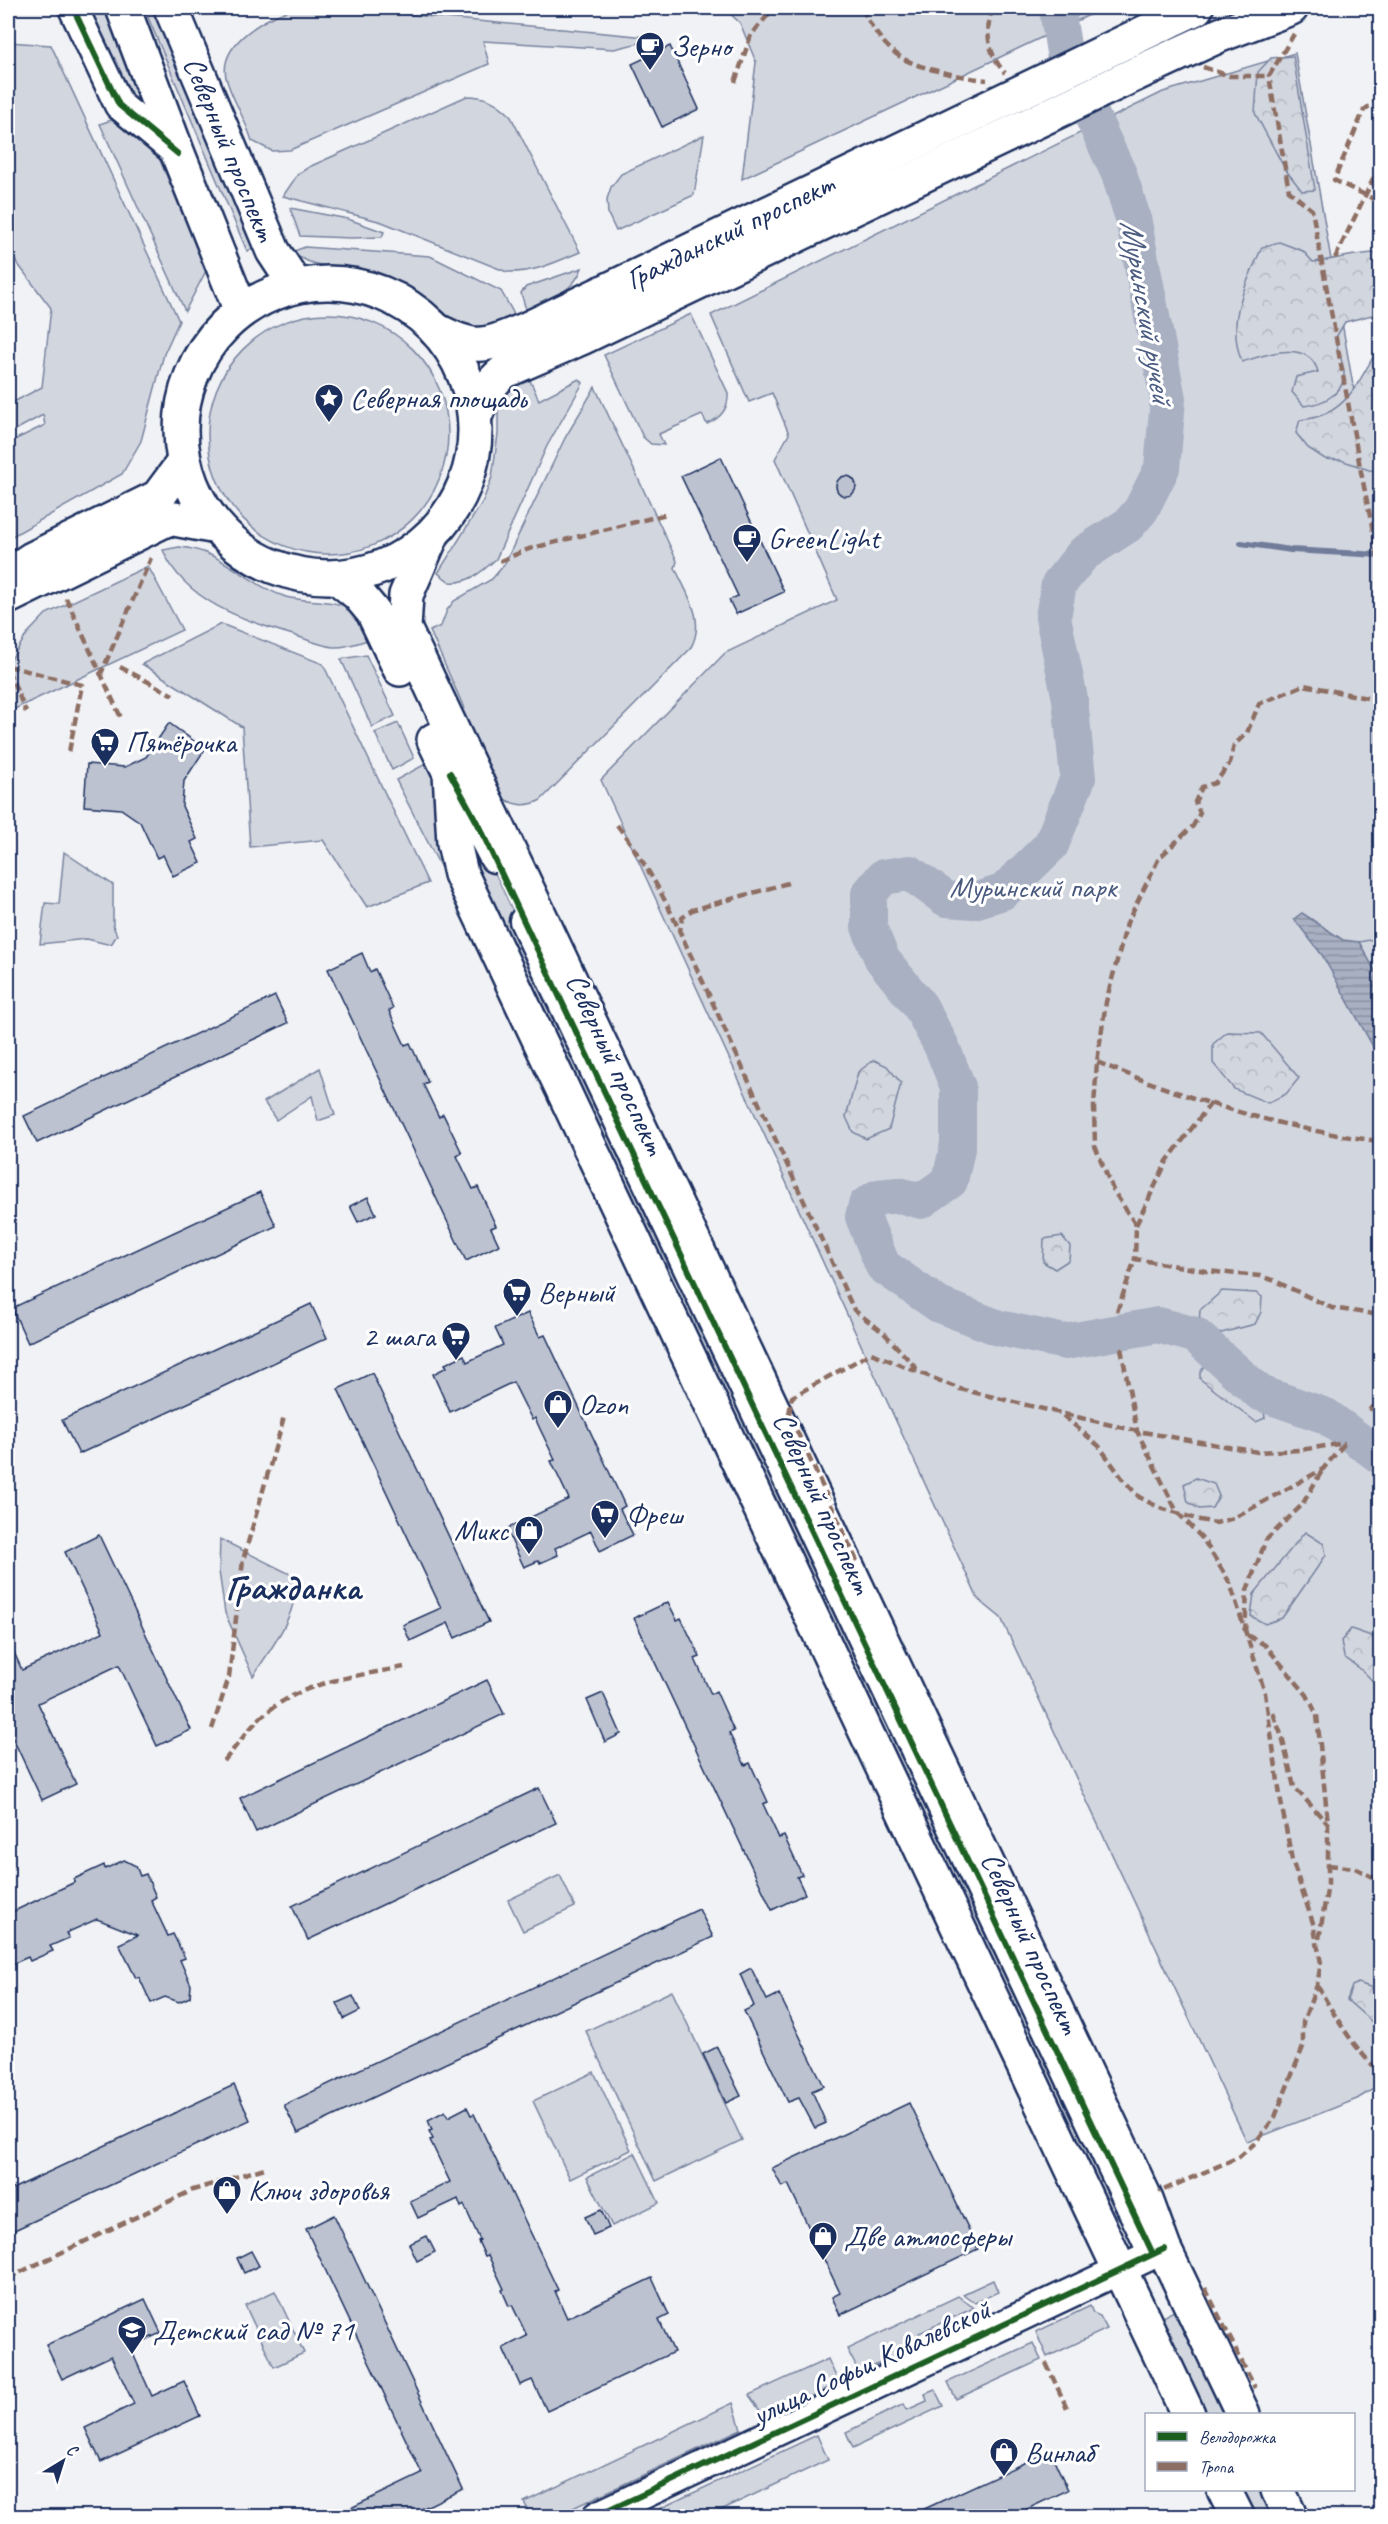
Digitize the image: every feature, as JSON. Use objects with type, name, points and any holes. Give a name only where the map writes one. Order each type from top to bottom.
[{"type":"main road","name":"Северный проспект","points":[[123,8],[241,311]]},
{"type":"main road","name":"Северный проспект","points":[[171,8],[269,242],[296,286]]},
{"type":"main road","name":"Гражданский проспект","points":[[436,330],[460,342],[476,346],[490,344],[527,329],[1196,8]]},
{"type":"main road","name":"Гражданский проспект","points":[[475,416],[485,391],[495,378],[505,371],[594,332],[1144,70],[1220,35],[1291,8]]},
{"type":"main road","points":[[334,283],[372,290],[406,306],[436,330],[455,356],[468,385],[475,416],[474,448],[467,480],[452,510],[432,535],[392,563],[338,578],[298,575],[275,568],[234,544],[217,527],[198,500],[184,462],[181,419],[190,378],[211,340],[241,311],[267,296],[296,286],[334,283]]},
{"type":"main road","points":[[14,582],[158,497],[184,462]]},
{"type":"main road","points":[[14,582],[170,518],[217,527]]},
{"type":"main road","name":"Северный проспект","points":[[432,535],[406,595],[404,628],[1141,2190],[1159,2251],[1242,2413]]},
{"type":"main road","name":"Северный проспект","points":[[338,578],[358,594],[374,612],[450,773],[454,843],[461,874],[1187,2413]]},
{"type":"main road","points":[[1224,2491],[1237,2517]]},
{"type":"main road","points":[[1278,2491],[1290,2517]]},
{"type":"street","points":[[73,8],[119,105],[178,154]]},
{"type":"street","name":"Северный проспект","points":[[450,773],[478,824],[1159,2251]]},
{"type":"street","name":"улица Софьи Ковалевской","points":[[597,2517],[1159,2251]]},
{"type":"green space","points":[[89,8],[108,8],[148,103],[138,108],[119,79]]},
{"type":"green space","points":[[144,8],[155,8],[256,247],[247,251]]},
{"type":"green space","points":[[298,8],[338,8],[647,37],[648,41],[614,49],[483,41],[489,64],[290,150],[272,151],[252,141],[227,81],[225,67],[229,55],[247,33],[273,17]]},
{"type":"green space","points":[[724,8],[1104,8],[742,179],[756,62],[740,23]]},
{"type":"green space","points":[[8,42],[51,45],[179,321],[164,354],[141,441],[122,474],[9,538],[8,443],[45,425],[43,415],[8,434],[8,405],[42,387],[51,308],[8,251]]},
{"type":"green space","name":"Муринский парк","points":[[1295,53],[1366,460],[1380,453],[1380,2085],[1357,2099],[1247,2142],[1001,1618],[978,1599],[601,780],[725,653],[837,600],[775,459],[789,434],[772,393],[749,402],[711,315],[1163,92]]},
{"type":"green space","points":[[1293,56],[1315,190],[1302,191],[1285,169],[1255,113],[1258,72],[1271,58]]},
{"type":"green space","points":[[467,96],[491,101],[510,115],[580,252],[536,269],[507,272],[382,222],[283,196],[298,174],[309,167]]},
{"type":"green space","points":[[111,120],[141,139],[159,158],[207,269],[185,311],[100,124]]},
{"type":"green space","points":[[704,135],[694,195],[616,231],[608,214],[607,199],[611,187],[621,174]]},
{"type":"green space","points":[[290,208],[348,219],[384,232],[382,237],[300,236]]},
{"type":"green space","points":[[1279,242],[1303,251],[1313,262],[1380,253],[1380,321],[1372,315],[1345,322],[1335,339],[1344,372],[1341,386],[1337,392],[1325,400],[1311,405],[1304,406],[1292,392],[1296,377],[1318,372],[1313,362],[1305,355],[1296,352],[1273,353],[1242,362],[1237,347],[1237,317],[1244,289],[1262,247]]},
{"type":"green space","points":[[305,247],[430,256],[501,291],[515,316],[483,329],[462,328],[410,288],[358,268],[319,265],[310,262],[301,258],[294,251]]},
{"type":"green space","points":[[582,268],[573,284],[559,294],[526,310],[521,293],[526,287]]},
{"type":"green space","points":[[316,314],[340,314],[363,319],[385,328],[413,349],[428,367],[439,388],[446,411],[448,434],[446,457],[439,480],[428,501],[413,519],[385,540],[363,549],[340,554],[316,554],[293,549],[271,540],[252,527],[235,510],[222,491],[213,469],[208,446],[208,422],[213,399],[222,377],[235,358],[252,341],[271,328],[293,319]]},
{"type":"green space","points":[[691,314],[728,393],[727,404],[720,416],[712,422],[707,424],[702,415],[659,434],[664,445],[651,444],[643,437],[604,355]]},
{"type":"green space","points":[[1380,351],[1380,471],[1369,470],[1341,460],[1325,459],[1308,448],[1296,433],[1300,420],[1327,413],[1338,406],[1354,389],[1375,354]]},
{"type":"green space","points":[[528,376],[539,400],[579,379],[583,383],[547,446],[496,559],[469,579],[450,582],[438,573],[483,501],[492,477],[498,434],[498,400],[502,392]]},
{"type":"green space","points":[[595,387],[677,561],[675,568],[690,598],[697,628],[690,649],[541,800],[530,804],[520,804],[500,797],[456,712],[464,708],[430,631],[441,626],[447,610],[454,601],[492,579],[504,565],[565,438]]},
{"type":"green space","points":[[179,547],[209,554],[259,584],[286,597],[344,606],[356,615],[373,638],[348,646],[333,647],[236,615],[201,596],[185,583],[163,550]]},
{"type":"green space","points":[[148,566],[182,630],[8,712],[8,664],[27,634],[46,614]]},
{"type":"green space","points":[[221,624],[323,664],[428,883],[367,907],[323,840],[250,847],[242,727],[142,664]]},
{"type":"green space","points":[[366,655],[395,716],[372,727],[341,659]]},
{"type":"green space","points":[[398,723],[414,758],[392,770],[375,733]]},
{"type":"green space","points":[[431,761],[437,775],[445,867],[441,868],[396,780]]},
{"type":"green space","points":[[466,825],[473,826],[824,1570],[808,1577],[476,870]]},
{"type":"green space","points":[[64,852],[113,885],[113,926],[117,935],[112,943],[87,939],[40,944],[45,903],[59,904]]},
{"type":"green space","points":[[1380,938],[1380,980],[1359,942]]},
{"type":"green space","points":[[1227,1032],[1261,1033],[1299,1078],[1286,1094],[1268,1103],[1234,1089],[1213,1063],[1213,1044]]},
{"type":"green space","points":[[874,1060],[887,1066],[901,1083],[889,1129],[866,1139],[853,1132],[846,1117],[858,1072]]},
{"type":"green space","points":[[320,1068],[335,1115],[318,1121],[312,1096],[276,1120],[264,1102]]},
{"type":"green space","points":[[1062,1236],[1070,1246],[1069,1260],[1055,1269],[1043,1262],[1044,1239]]},
{"type":"green space","points":[[1222,1291],[1256,1293],[1262,1297],[1261,1312],[1255,1324],[1214,1335],[1199,1324],[1200,1310]]},
{"type":"green space","points":[[1208,1360],[1263,1405],[1265,1418],[1256,1422],[1200,1379],[1200,1372]]},
{"type":"green space","points":[[1196,1478],[1214,1484],[1219,1496],[1212,1508],[1199,1509],[1188,1502],[1184,1484]]},
{"type":"green space","points":[[1305,1532],[1324,1544],[1326,1555],[1282,1618],[1265,1624],[1251,1616],[1254,1594]]},
{"type":"green space","points":[[220,1539],[296,1577],[296,1590],[289,1616],[253,1676],[225,1613],[219,1571]]},
{"type":"green space","points":[[829,1581],[1121,2214],[1118,2219],[1115,2220],[814,1589]]},
{"type":"green space","points":[[1351,1629],[1380,1639],[1380,1723],[1377,1689],[1365,1673],[1344,1657],[1341,1641]]},
{"type":"green space","points":[[560,1875],[575,1907],[523,1931],[508,1900]]},
{"type":"green space","points":[[1358,1983],[1376,1989],[1380,1984],[1380,2029],[1347,2000],[1352,1986]]},
{"type":"green space","points":[[672,1991],[742,2140],[656,2181],[586,2031]]},
{"type":"green space","points":[[594,2072],[631,2150],[570,2179],[533,2101]]},
{"type":"green space","points":[[635,2153],[659,2203],[612,2226],[587,2177]]},
{"type":"green space","points":[[993,2280],[998,2292],[975,2303],[963,2294]]},
{"type":"green space","points":[[275,2291],[304,2353],[274,2367],[245,2305]]},
{"type":"green space","points":[[958,2296],[974,2308],[919,2333],[924,2344],[863,2371],[857,2368],[847,2349]]},
{"type":"green space","points":[[1090,2306],[1093,2313],[1100,2316],[1107,2329],[1047,2357],[1036,2332]]},
{"type":"green space","points":[[1174,2311],[1223,2413],[1204,2413],[1158,2319]]},
{"type":"green space","points":[[1033,2343],[1041,2360],[956,2399],[948,2382]]},
{"type":"green space","points":[[828,2359],[837,2379],[835,2385],[765,2418],[749,2395]]},
{"type":"green space","points":[[935,2390],[943,2406],[853,2448],[846,2432],[904,2404],[907,2410],[927,2401],[925,2394]]},
{"type":"green space","points":[[733,2403],[741,2429],[556,2516],[531,2516],[524,2502]]},
{"type":"green space","points":[[817,2435],[828,2460],[708,2516],[644,2516]]},
{"type":"green space","points":[[1240,2491],[1260,2491],[1272,2516],[1252,2516]]},
{"type":"water","points":[[1302,913],[1343,940],[1359,942],[1380,980],[1380,1059],[1322,955],[1294,919]]},
{"type":"building","points":[[670,46],[699,109],[662,127],[632,64]]},
{"type":"building","points":[[721,457],[784,592],[736,614],[729,600],[738,596],[681,476]]},
{"type":"building","points":[[846,476],[853,479],[856,486],[853,493],[846,496],[839,493],[836,486],[839,479]]},
{"type":"building","points":[[169,723],[205,749],[184,781],[182,806],[197,839],[191,842],[201,863],[173,876],[163,855],[157,858],[140,822],[121,809],[84,806],[87,764],[125,767],[146,757]]},
{"type":"building","points":[[362,953],[370,972],[375,969],[393,1008],[389,1011],[405,1045],[410,1043],[428,1082],[423,1084],[439,1117],[443,1114],[462,1153],[457,1156],[473,1189],[478,1187],[496,1226],[491,1228],[499,1245],[466,1261],[328,969]]},
{"type":"building","points":[[275,996],[288,1023],[37,1143],[24,1116]]},
{"type":"building","points":[[260,1192],[276,1226],[28,1343],[12,1308]]},
{"type":"building","points":[[368,1197],[376,1214],[358,1222],[350,1206]]},
{"type":"building","points":[[311,1304],[327,1338],[79,1454],[62,1420]]},
{"type":"building","points":[[528,1313],[540,1337],[545,1335],[625,1506],[620,1509],[633,1535],[600,1551],[591,1531],[555,1548],[558,1555],[524,1567],[506,1529],[569,1499],[551,1461],[555,1460],[535,1418],[532,1420],[513,1382],[450,1412],[433,1374],[447,1367],[445,1364],[464,1355],[467,1362],[503,1345],[495,1328]]},
{"type":"building","points":[[372,1373],[489,1622],[455,1638],[448,1623],[410,1641],[403,1625],[441,1608],[338,1389]]},
{"type":"building","points":[[99,1535],[191,1730],[157,1746],[119,1665],[38,1703],[76,1784],[42,1800],[8,1728],[8,1639],[22,1670],[103,1632],[65,1552]]},
{"type":"building","points":[[668,1602],[677,1620],[681,1618],[700,1657],[695,1659],[711,1694],[716,1691],[734,1731],[729,1733],[745,1765],[750,1763],[768,1802],[763,1804],[779,1838],[784,1836],[802,1875],[797,1877],[805,1894],[772,1910],[634,1618]]},
{"type":"building","points":[[487,1680],[504,1714],[256,1832],[240,1798]]},
{"type":"building","points":[[603,1693],[621,1734],[605,1742],[587,1700]]},
{"type":"building","points":[[539,1788],[556,1823],[308,1940],[292,1906]]},
{"type":"building","points":[[124,1860],[136,1866],[140,1876],[146,1874],[156,1897],[151,1900],[168,1936],[173,1934],[185,1958],[180,1960],[191,1985],[190,1997],[179,2002],[165,1997],[151,2003],[139,1977],[136,1978],[119,1944],[138,1935],[97,1919],[66,1933],[69,1938],[50,1946],[53,1951],[30,1961],[28,1957],[8,1966],[8,1914],[75,1882],[74,1879],[104,1865],[105,1869]]},
{"type":"building","points":[[699,1909],[713,1937],[298,2133],[284,2105]]},
{"type":"building","points":[[751,1968],[767,2000],[779,1994],[824,2086],[812,2091],[826,2123],[815,2128],[799,2098],[788,2102],[744,2011],[754,2006],[740,1974]]},
{"type":"building","points":[[353,1996],[360,2011],[344,2019],[337,2003]]},
{"type":"building","points":[[717,2047],[741,2096],[726,2103],[703,2054]]},
{"type":"building","points":[[234,2085],[250,2120],[8,2233],[8,2191]]},
{"type":"building","points":[[909,2103],[978,2249],[840,2315],[832,2297],[840,2293],[788,2184],[782,2187],[772,2168]]},
{"type":"building","points":[[467,2107],[471,2115],[474,2114],[558,2290],[555,2291],[567,2318],[652,2278],[669,2315],[659,2320],[674,2352],[547,2411],[532,2380],[520,2385],[503,2348],[527,2336],[512,2305],[509,2306],[502,2290],[504,2289],[488,2255],[485,2256],[464,2205],[461,2207],[458,2199],[418,2218],[410,2201],[450,2182],[430,2140],[433,2139],[429,2131],[432,2130],[428,2120],[445,2111],[448,2117]]},
{"type":"building","points":[[601,2210],[609,2228],[593,2235],[585,2217]]},
{"type":"building","points":[[334,2215],[463,2489],[405,2517],[332,2517],[422,2474],[306,2229]]},
{"type":"building","points":[[427,2236],[435,2252],[417,2261],[409,2244]]},
{"type":"building","points":[[251,2251],[259,2266],[244,2273],[237,2258]]},
{"type":"building","points":[[145,2299],[161,2333],[130,2347],[152,2396],[184,2381],[200,2416],[101,2462],[85,2428],[134,2404],[111,2356],[62,2379],[46,2345]]},
{"type":"building","points":[[1050,2451],[1068,2490],[1010,2517],[907,2517]]},
{"type":"waterway","name":"Муринский ручей","points":[[1062,8],[1058,15],[1065,58],[1119,174],[1133,218],[1168,399],[1162,468],[1141,510],[1128,525],[1083,554],[1059,584],[1053,617],[1070,699],[1078,778],[1051,845],[1003,892],[974,901],[946,899],[910,873],[883,877],[869,894],[869,927],[882,959],[920,1006],[942,1047],[958,1087],[958,1144],[950,1181],[921,1201],[899,1195],[878,1197],[866,1205],[863,1217],[883,1266],[939,1305],[999,1328],[1065,1342],[1158,1325],[1195,1335],[1260,1393],[1326,1416],[1380,1456]]},
{"type":"waterway","points":[[1241,543],[1291,550],[1380,555]]},
{"type":"marked path","points":[[735,82],[751,35],[774,8]]},
{"type":"marked path","points":[[862,8],[878,36],[902,58],[943,72],[987,80]]},
{"type":"marked path","points":[[993,8],[989,25],[989,42],[999,66],[1005,73]]},
{"type":"marked path","points":[[1294,34],[1269,76],[1289,191],[1312,210],[1380,565]]},
{"type":"marked path","points":[[1203,67],[1230,76],[1269,76]]},
{"type":"marked path","points":[[1380,98],[1364,110],[1334,180],[1380,202]]},
{"type":"marked path","points":[[1335,258],[1380,165]]},
{"type":"marked path","points":[[500,561],[529,549],[667,514]]},
{"type":"marked path","points":[[100,676],[151,558]]},
{"type":"marked path","points":[[66,598],[122,720]]},
{"type":"marked path","points":[[8,666],[82,685],[69,752]]},
{"type":"marked path","points":[[120,667],[173,695]]},
{"type":"marked path","points":[[8,670],[26,712]]},
{"type":"marked path","points":[[1367,698],[1304,685],[1259,704],[1247,733],[1234,745],[1230,763],[1215,783],[1202,787],[1195,802],[1200,813],[1193,826],[1159,858],[1127,923],[1106,1002],[1097,1062],[1094,1107],[1095,1146],[1113,1190],[1136,1225],[1135,1259],[1206,1271],[1260,1276],[1332,1308],[1373,1314]]},
{"type":"marked path","points":[[617,825],[652,877],[680,932]]},
{"type":"marked path","points":[[788,883],[692,910],[682,918],[680,932],[854,1310],[884,1333],[917,1369]]},
{"type":"marked path","points":[[1097,1062],[1236,1111],[1308,1129],[1380,1141]]},
{"type":"marked path","points":[[1136,1225],[1167,1161],[1211,1103]]},
{"type":"marked path","points":[[1117,1312],[1135,1259]]},
{"type":"marked path","points":[[1121,1348],[1137,1431],[1177,1512],[1203,1539],[1230,1583],[1265,1693],[1292,1860],[1313,1923],[1321,1963],[1317,1985],[1303,2022],[1303,2047],[1275,2117],[1255,2143],[1239,2157],[1159,2192]]},
{"type":"marked path","points":[[857,1561],[789,1414],[792,1397],[871,1353],[960,1389],[1060,1413],[1099,1446],[1139,1497],[1160,1508],[1200,1520],[1216,1523],[1234,1518],[1323,1469],[1345,1443]]},
{"type":"marked path","points":[[1369,1410],[1380,1402]]},
{"type":"marked path","points":[[1064,1414],[1137,1431],[1258,1452],[1300,1450],[1345,1443]]},
{"type":"marked path","points":[[212,1729],[229,1677],[243,1560],[284,1417]]},
{"type":"marked path","points":[[1319,1939],[1328,1884],[1328,1824],[1317,1715],[1307,1695],[1265,1645],[1245,1634],[1247,1590],[1266,1540],[1302,1505],[1323,1469]]},
{"type":"marked path","points":[[224,1761],[258,1720],[286,1699],[335,1680],[404,1667]]},
{"type":"marked path","points":[[1273,1713],[1282,1737],[1294,1787],[1328,1824]]},
{"type":"marked path","points":[[1328,1865],[1355,1868],[1380,1881]]},
{"type":"marked path","points":[[1317,1985],[1353,2042],[1380,2072]]},
{"type":"marked path","points":[[8,2278],[193,2190],[268,2167]]},
{"type":"marked path","points":[[1205,2288],[1255,2388]]},
{"type":"marked path","points":[[1046,2363],[1067,2408]]},
{"type":"cycle path","points":[[73,8],[119,105],[178,154]]},
{"type":"cycle path","points":[[450,773],[478,824],[1153,2254]]},
{"type":"cycle path","points":[[597,2516],[1164,2249]]},
{"type":"place","name":"Зерно","points":[[650,72]]},
{"type":"place","name":"Северная площадь","points":[[329,424]]},
{"type":"place","name":"GreenLight","points":[[747,564]]},
{"type":"place","name":"Пятёрочка","points":[[105,768]]},
{"type":"place","name":"Верный","points":[[517,1318]]},
{"type":"place","name":"2 шага","points":[[456,1362]]},
{"type":"place","name":"Ozon","points":[[558,1430]]},
{"type":"place","name":"Фреш","points":[[605,1540]]},
{"type":"place","name":"Микс","points":[[529,1556]]},
{"type":"place","name":"Ключ здоровья","points":[[227,2216]]},
{"type":"place","name":"Две атмосферы","points":[[823,2262]]},
{"type":"place","name":"Детский сад № 71","points":[[132,2356]]},
{"type":"place","name":"Винлаб","points":[[1004,2478]]},
{"type":"district","name":"Гражданка","points":[[293,1587]]}]
